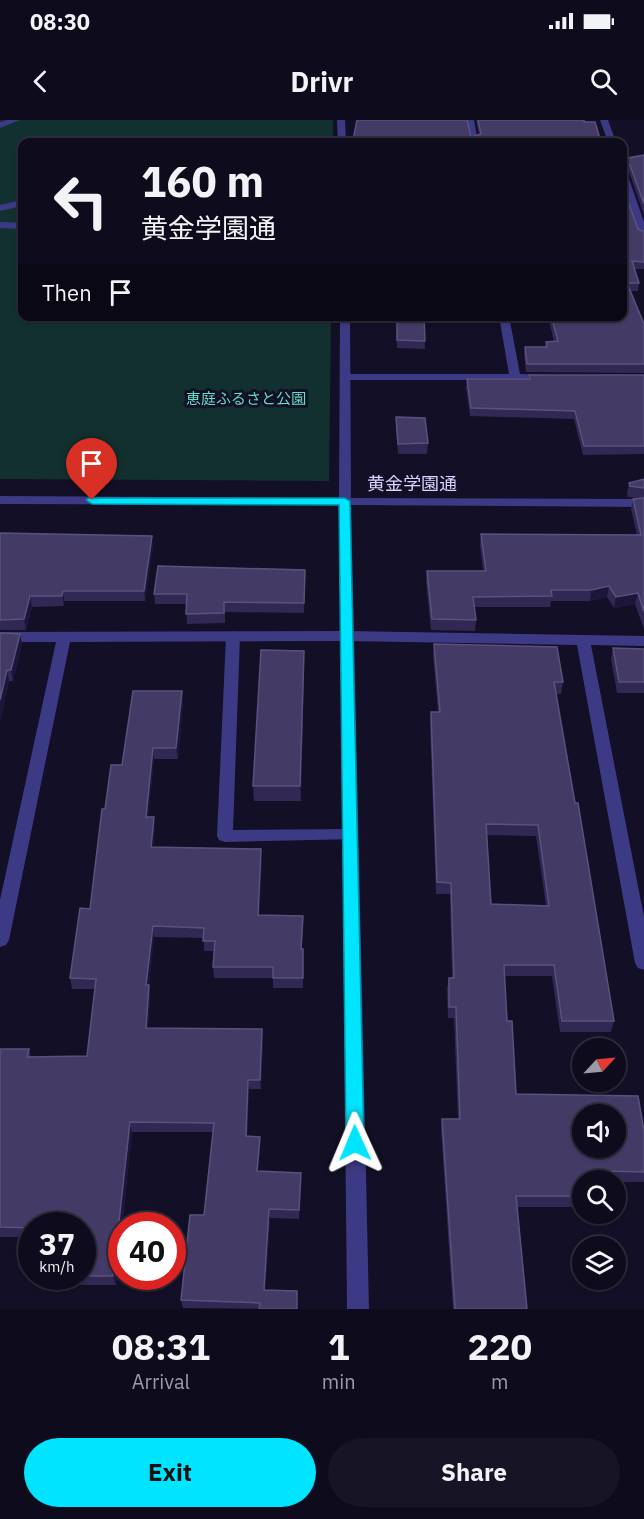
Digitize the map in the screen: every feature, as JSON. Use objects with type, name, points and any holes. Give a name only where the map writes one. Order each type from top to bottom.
[{"type":"street","points":[[0,125],[16,120]]},
{"type":"street","points":[[341,120],[342,138]]},
{"type":"street","points":[[470,120],[473,138]]},
{"type":"street","points":[[604,120],[611,138]]},
{"type":"street","points":[[627,187],[644,236]]},
{"type":"street","points":[[0,208],[18,204]]},
{"type":"street","points":[[0,225],[18,226]]},
{"type":"street","points":[[345,321],[346,636],[358,1309]]},
{"type":"street","points":[[505,321],[515,378]]},
{"type":"street","points":[[346,377],[562,378]]},
{"type":"street","name":"黄金学園通","points":[[0,500],[644,503]]},
{"type":"street","points":[[0,940],[64,636]]},
{"type":"street","points":[[233,636],[225,836],[350,835]]},
{"type":"street","points":[[0,637],[346,636],[644,640]]},
{"type":"street","points":[[583,639],[644,963]]},
{"type":"green space","name":"恵庭ふるさと公園","points":[[0,120],[333,120],[333,138],[18,138],[18,321],[331,321],[329,481],[0,479]]},
{"type":"building","points":[[357,120],[467,120],[471,137],[481,134],[478,120],[584,120],[584,122],[595,122],[600,138],[353,138]]},
{"type":"building","points":[[644,155],[644,204],[630,165],[627,164],[627,158]]},
{"type":"building","points":[[627,199],[638,229],[644,232],[644,262],[632,261],[639,283],[627,283]]},
{"type":"building","points":[[627,283],[644,324],[644,364],[527,364],[525,347],[547,347],[546,342],[558,341],[552,321],[627,321]]},
{"type":"building","points":[[397,321],[424,321],[425,341],[397,340]]},
{"type":"building","points":[[529,375],[644,375],[644,446],[584,446],[575,411],[471,408],[467,379],[530,379]]},
{"type":"building","points":[[396,417],[425,418],[428,443],[398,444]]},
{"type":"building","points":[[644,479],[644,488],[630,486],[629,483]]},
{"type":"building","points":[[644,498],[644,612],[638,593],[616,597],[609,586],[591,590],[551,590],[552,596],[473,597],[476,620],[432,619],[427,571],[486,571],[481,534],[641,535],[633,499]]},
{"type":"building","points":[[0,533],[152,536],[144,591],[63,591],[62,596],[30,596],[24,619],[0,620]]},
{"type":"building","points":[[158,566],[305,570],[304,603],[224,602],[224,613],[186,614],[187,594],[154,594]]},
{"type":"building","points":[[0,633],[20,634],[11,670],[7,670],[0,700]]},
{"type":"building","points":[[434,644],[557,647],[563,682],[554,682],[575,803],[578,803],[614,1021],[562,1021],[554,965],[504,965],[507,1021],[512,1021],[516,1094],[638,1096],[644,1131],[644,1172],[572,1170],[572,1196],[516,1196],[527,1309],[455,1309],[442,1119],[460,1119],[456,1007],[449,1007],[449,978],[454,978],[451,883],[437,882],[431,712],[440,712]],"holes":[[[486,824],[538,825],[549,906],[491,904]]]},
{"type":"building","points":[[613,648],[644,649],[644,682],[619,682]]},
{"type":"building","points":[[261,650],[304,651],[300,786],[253,786]]},
{"type":"building","points":[[133,691],[182,691],[176,748],[153,748],[146,817],[154,817],[151,847],[261,849],[258,915],[303,916],[301,949],[303,949],[303,978],[273,978],[273,967],[213,967],[215,941],[203,941],[204,928],[153,926],[146,985],[149,985],[146,1028],[262,1029],[260,1080],[248,1080],[246,1136],[260,1137],[257,1171],[301,1173],[299,1210],[269,1209],[264,1290],[297,1291],[297,1309],[259,1309],[260,1303],[181,1300],[182,1290],[186,1290],[186,1253],[190,1215],[204,1215],[214,1123],[130,1122],[120,1212],[108,1212],[108,1276],[96,1276],[96,1212],[18,1212],[18,1228],[0,1227],[0,1049],[29,1049],[27,1057],[87,1056],[96,979],[70,978],[80,908],[90,909],[102,809],[105,809],[111,765],[122,765]]},
{"type":"route","points":[[92,500],[345,501],[355,1143]]}]
